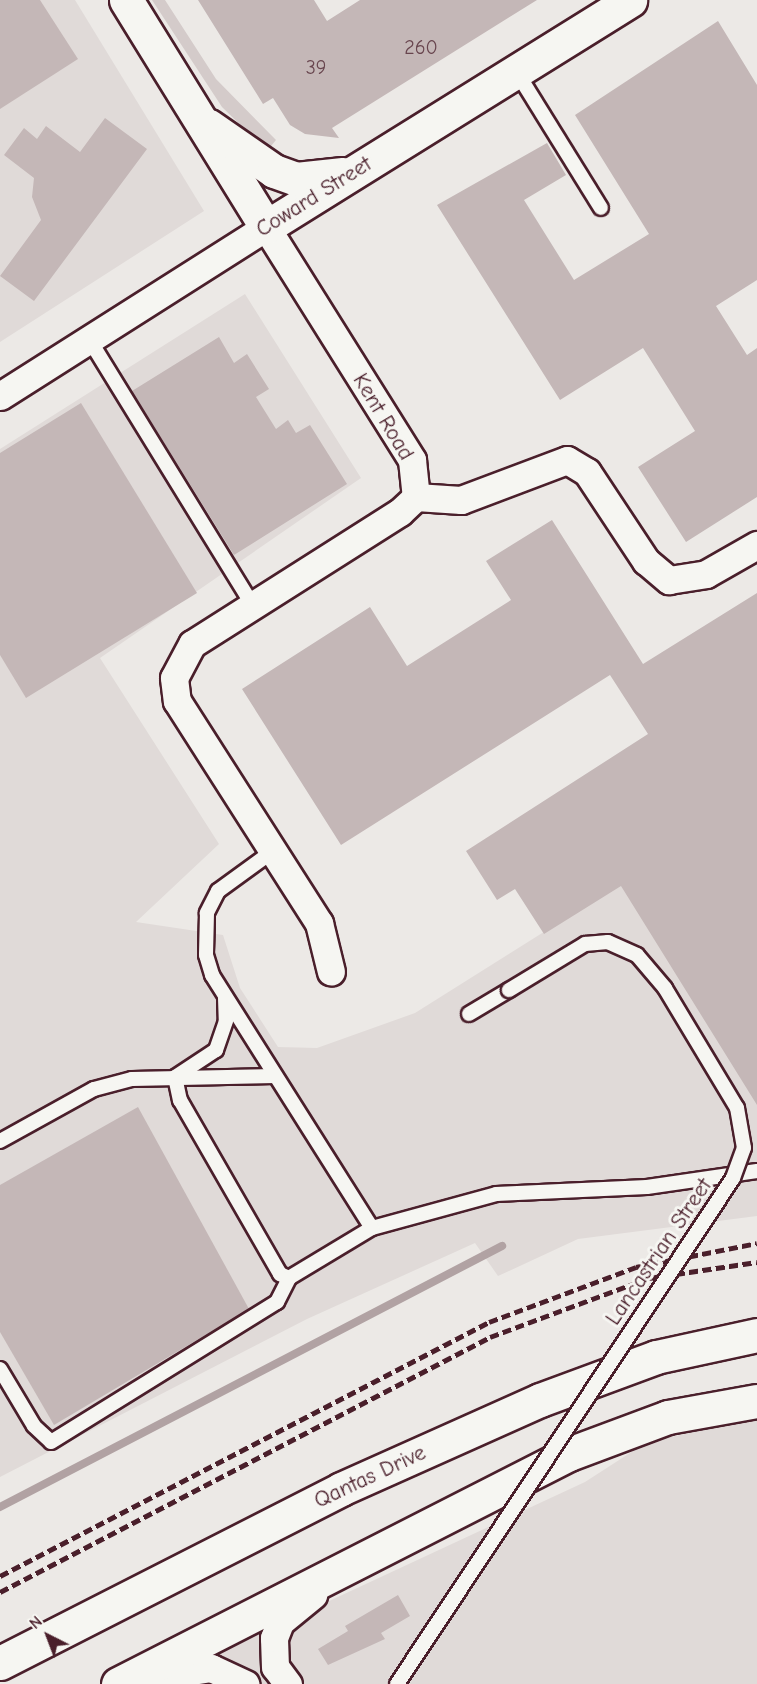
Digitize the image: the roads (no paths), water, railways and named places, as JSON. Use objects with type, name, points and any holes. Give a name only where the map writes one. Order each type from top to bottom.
[{"type":"main road","name":"Kent Road","points":[[126,0],[266,227]]},
{"type":"main road","name":"Coward Street","points":[[266,227],[630,0]]},
{"type":"main road","points":[[197,117],[274,171],[296,179],[356,170]]},
{"type":"main road","name":"Qantas Drive","points":[[0,1663],[340,1489],[540,1400],[656,1357],[757,1335]]},
{"type":"main road","points":[[118,1684],[569,1454],[668,1417],[757,1401]]},
{"type":"street","name":"Coward Street","points":[[0,396],[266,227]]},
{"type":"street","name":"Kent Road","points":[[266,227],[412,459],[416,496]]},
{"type":"street","points":[[331,972],[319,923],[177,701],[174,678],[192,644],[384,525],[416,496],[461,500],[567,460],[587,472],[646,561],[669,580],[706,574],[757,545]]},
{"type":"street","points":[[288,1684],[271,1650],[280,1622],[347,1568]]},
{"type":"street","points":[[129,1684],[198,1668],[221,1670],[246,1684]]},
{"type":"lane","points":[[516,71],[601,208]]},
{"type":"lane","points":[[89,339],[254,607]]},
{"type":"lane","points":[[273,851],[218,891],[207,913],[203,939],[213,975],[372,1228]]},
{"type":"lane","name":"Lancastrian Street","points":[[397,1684],[733,1178],[744,1148],[741,1117],[723,1082],[659,980],[632,952],[608,942],[585,944],[469,1014]]},
{"type":"lane","points":[[176,1077],[216,1050],[226,1021],[225,995]]},
{"type":"lane","points":[[0,1141],[94,1089],[132,1079],[275,1076]]},
{"type":"lane","points":[[176,1077],[180,1100],[280,1274],[289,1278]]},
{"type":"lane","points":[[0,1369],[34,1426],[51,1442],[277,1302],[289,1278],[372,1228],[496,1194],[647,1187],[757,1171]]},
{"type":"waterway","points":[[0,1507],[502,1246]]},
{"type":"railway","points":[[0,1576],[489,1322],[636,1267],[757,1243]]},
{"type":"railway","points":[[0,1592],[490,1337],[649,1278],[757,1262]]}]
